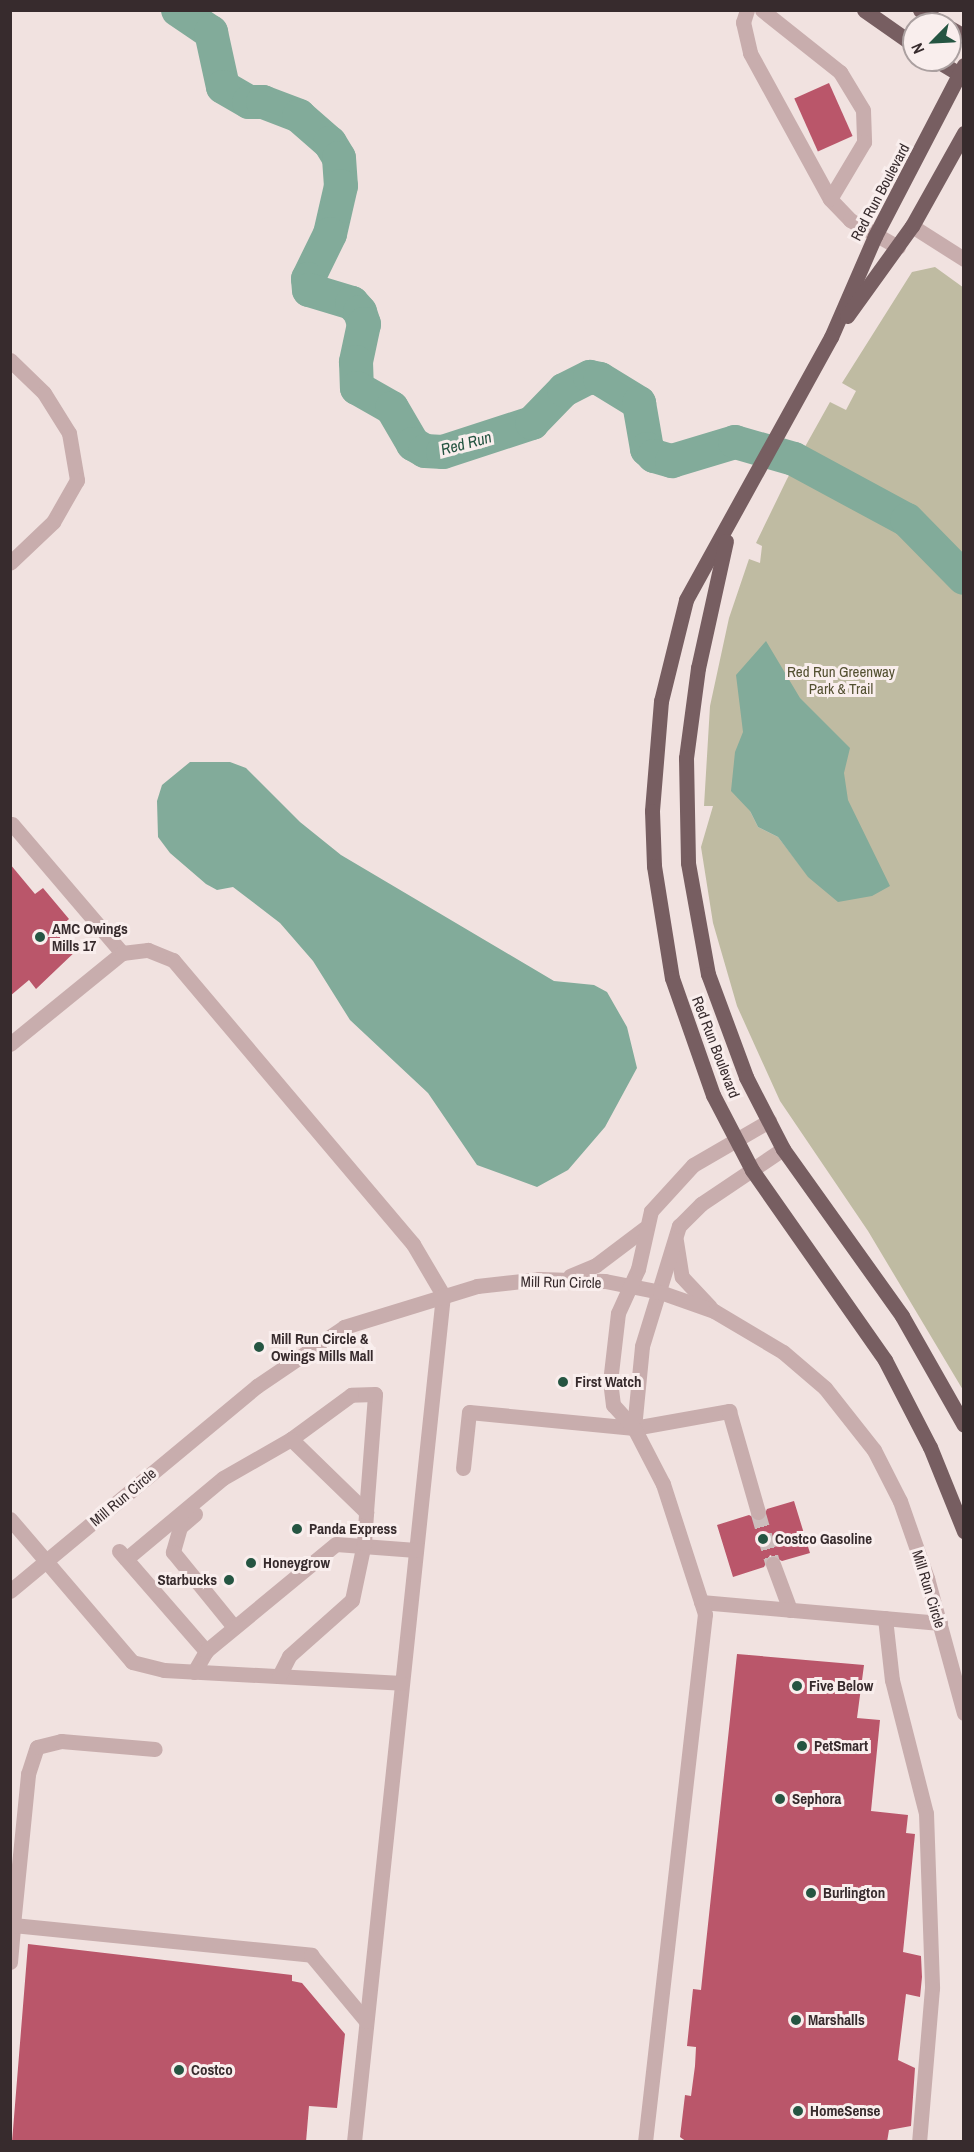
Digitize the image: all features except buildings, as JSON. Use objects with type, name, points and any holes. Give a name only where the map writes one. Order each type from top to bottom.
[{"type":"main road","points":[[864,10],[902,37]]},
{"type":"main road","name":"Red Run Boulevard","points":[[962,72],[936,126],[875,236],[831,338],[686,600],[669,657],[654,752],[652,811],[654,866],[672,978],[712,1095],[752,1170],[885,1360],[930,1447],[963,1530]]},
{"type":"main road","name":"Red Run Boulevard","points":[[831,338],[898,247],[963,133]]},
{"type":"main road","name":"Red Run Boulevard","points":[[729,526],[691,710],[686,758],[688,863],[708,974],[746,1077],[783,1149],[902,1316],[963,1425]]},
{"type":"street","points":[[747,10],[743,22],[750,53],[830,199],[875,236],[898,247]]},
{"type":"street","points":[[762,10],[840,72],[863,110],[864,142],[830,199]]},
{"type":"street","points":[[912,225],[963,259]]},
{"type":"street","points":[[10,360],[44,393],[69,432],[77,480],[53,522],[10,563]]},
{"type":"street","points":[[12,824],[122,953]]},
{"type":"street","points":[[10,1044],[122,953],[148,950],[187,972],[413,1244],[443,1295],[354,2142]]},
{"type":"street","points":[[645,2142],[705,1614],[663,1484],[634,1428],[613,1405],[610,1382],[618,1313],[638,1269],[645,1228],[662,1195],[678,1176],[769,1121]]},
{"type":"street","points":[[634,1428],[642,1346],[660,1292],[670,1242],[679,1226],[701,1204],[783,1149]]},
{"type":"street","points":[[679,1226],[675,1248],[679,1270],[714,1311]]},
{"type":"street","points":[[561,1279],[596,1265],[645,1228]]},
{"type":"street","name":"Mill Run Circle","points":[[10,1591],[300,1353],[371,1315],[443,1295],[510,1281],[561,1279],[605,1281],[628,1289],[660,1292],[714,1311],[783,1352],[825,1388],[869,1443],[900,1501],[940,1623],[963,1713]]},
{"type":"street","points":[[206,1651],[122,1555],[217,1483],[291,1439],[351,1395],[375,1394],[364,1543],[352,1600],[289,1656],[279,1676]]},
{"type":"street","points":[[463,1468],[469,1412],[634,1428],[729,1411],[758,1512]]},
{"type":"street","points":[[291,1439],[366,1512]]},
{"type":"street","points":[[217,1483],[208,1503],[180,1527],[173,1552],[234,1627]]},
{"type":"street","points":[[10,1519],[132,1662],[194,1672],[402,1683]]},
{"type":"street","points":[[194,1672],[206,1651],[336,1544],[364,1543],[416,1550]]},
{"type":"street","points":[[773,1564],[790,1610]]},
{"type":"street","points":[[701,1602],[940,1623]]},
{"type":"street","points":[[885,1618],[892,1680],[926,1813],[932,1988],[919,2142]]},
{"type":"street","points":[[10,1962],[28,1774],[37,1747],[61,1741],[155,1749]]},
{"type":"street","points":[[13,1925],[311,1955],[366,2021]]},
{"type":"green space","name":"Red Run Greenway Park & Trail","points":[[935,267],[964,288],[963,1390],[868,1231],[780,1101],[737,1006],[713,923],[701,847],[713,806],[704,806],[710,706],[729,618],[749,559],[760,563],[762,546],[756,543],[787,479],[830,402],[846,410],[856,391],[842,383],[912,272]],"holes":[[[750,811],[848,900],[809,877],[778,837],[758,827]]]},
{"type":"shaded area","points":[[766,641],[800,698],[850,748],[844,773],[848,800],[890,886],[872,896],[838,902],[808,877],[778,837],[758,827],[750,811],[731,791],[735,752],[743,732],[736,675]]},
{"type":"shaded area","points":[[190,762],[230,762],[246,768],[300,822],[341,855],[554,981],[594,985],[607,992],[627,1027],[637,1068],[605,1127],[568,1170],[537,1187],[477,1165],[428,1093],[350,1020],[313,961],[280,923],[233,887],[217,890],[206,884],[170,853],[158,837],[157,801],[162,785]]},
{"type":"waterway","name":"Red Run","points":[[178,10],[211,32],[223,87],[249,102],[263,102],[299,116],[330,143],[339,158],[341,186],[330,234],[308,279],[309,290],[352,303],[360,312],[364,324],[356,362],[357,388],[392,408],[413,444],[425,451],[443,452],[532,423],[564,390],[590,377],[600,379],[639,403],[647,449],[654,456],[672,461],[735,442],[794,459],[907,520],[964,578]]},
{"type":"tunnel","points":[[758,1512],[773,1564]]},
{"type":"place","name":"AMC Owings Mills 17","points":[[40,937]]},
{"type":"place","name":"Mill Run Circle & Owings Mills Mall","points":[[259,1347]]},
{"type":"place","name":"First Watch","points":[[563,1382]]},
{"type":"place","name":"Panda Express","points":[[297,1529]]},
{"type":"place","name":"Costco Gasoline","points":[[763,1539]]},
{"type":"place","name":"Honeygrow","points":[[251,1563]]},
{"type":"place","name":"Starbucks","points":[[229,1580]]},
{"type":"place","name":"Five Below","points":[[797,1686]]},
{"type":"place","name":"PetSmart","points":[[802,1746]]},
{"type":"place","name":"Sephora","points":[[780,1799]]},
{"type":"place","name":"Burlington","points":[[811,1893]]},
{"type":"place","name":"Marshalls","points":[[796,2020]]},
{"type":"place","name":"Costco","points":[[179,2070]]},
{"type":"place","name":"HomeSense","points":[[798,2111]]}]
